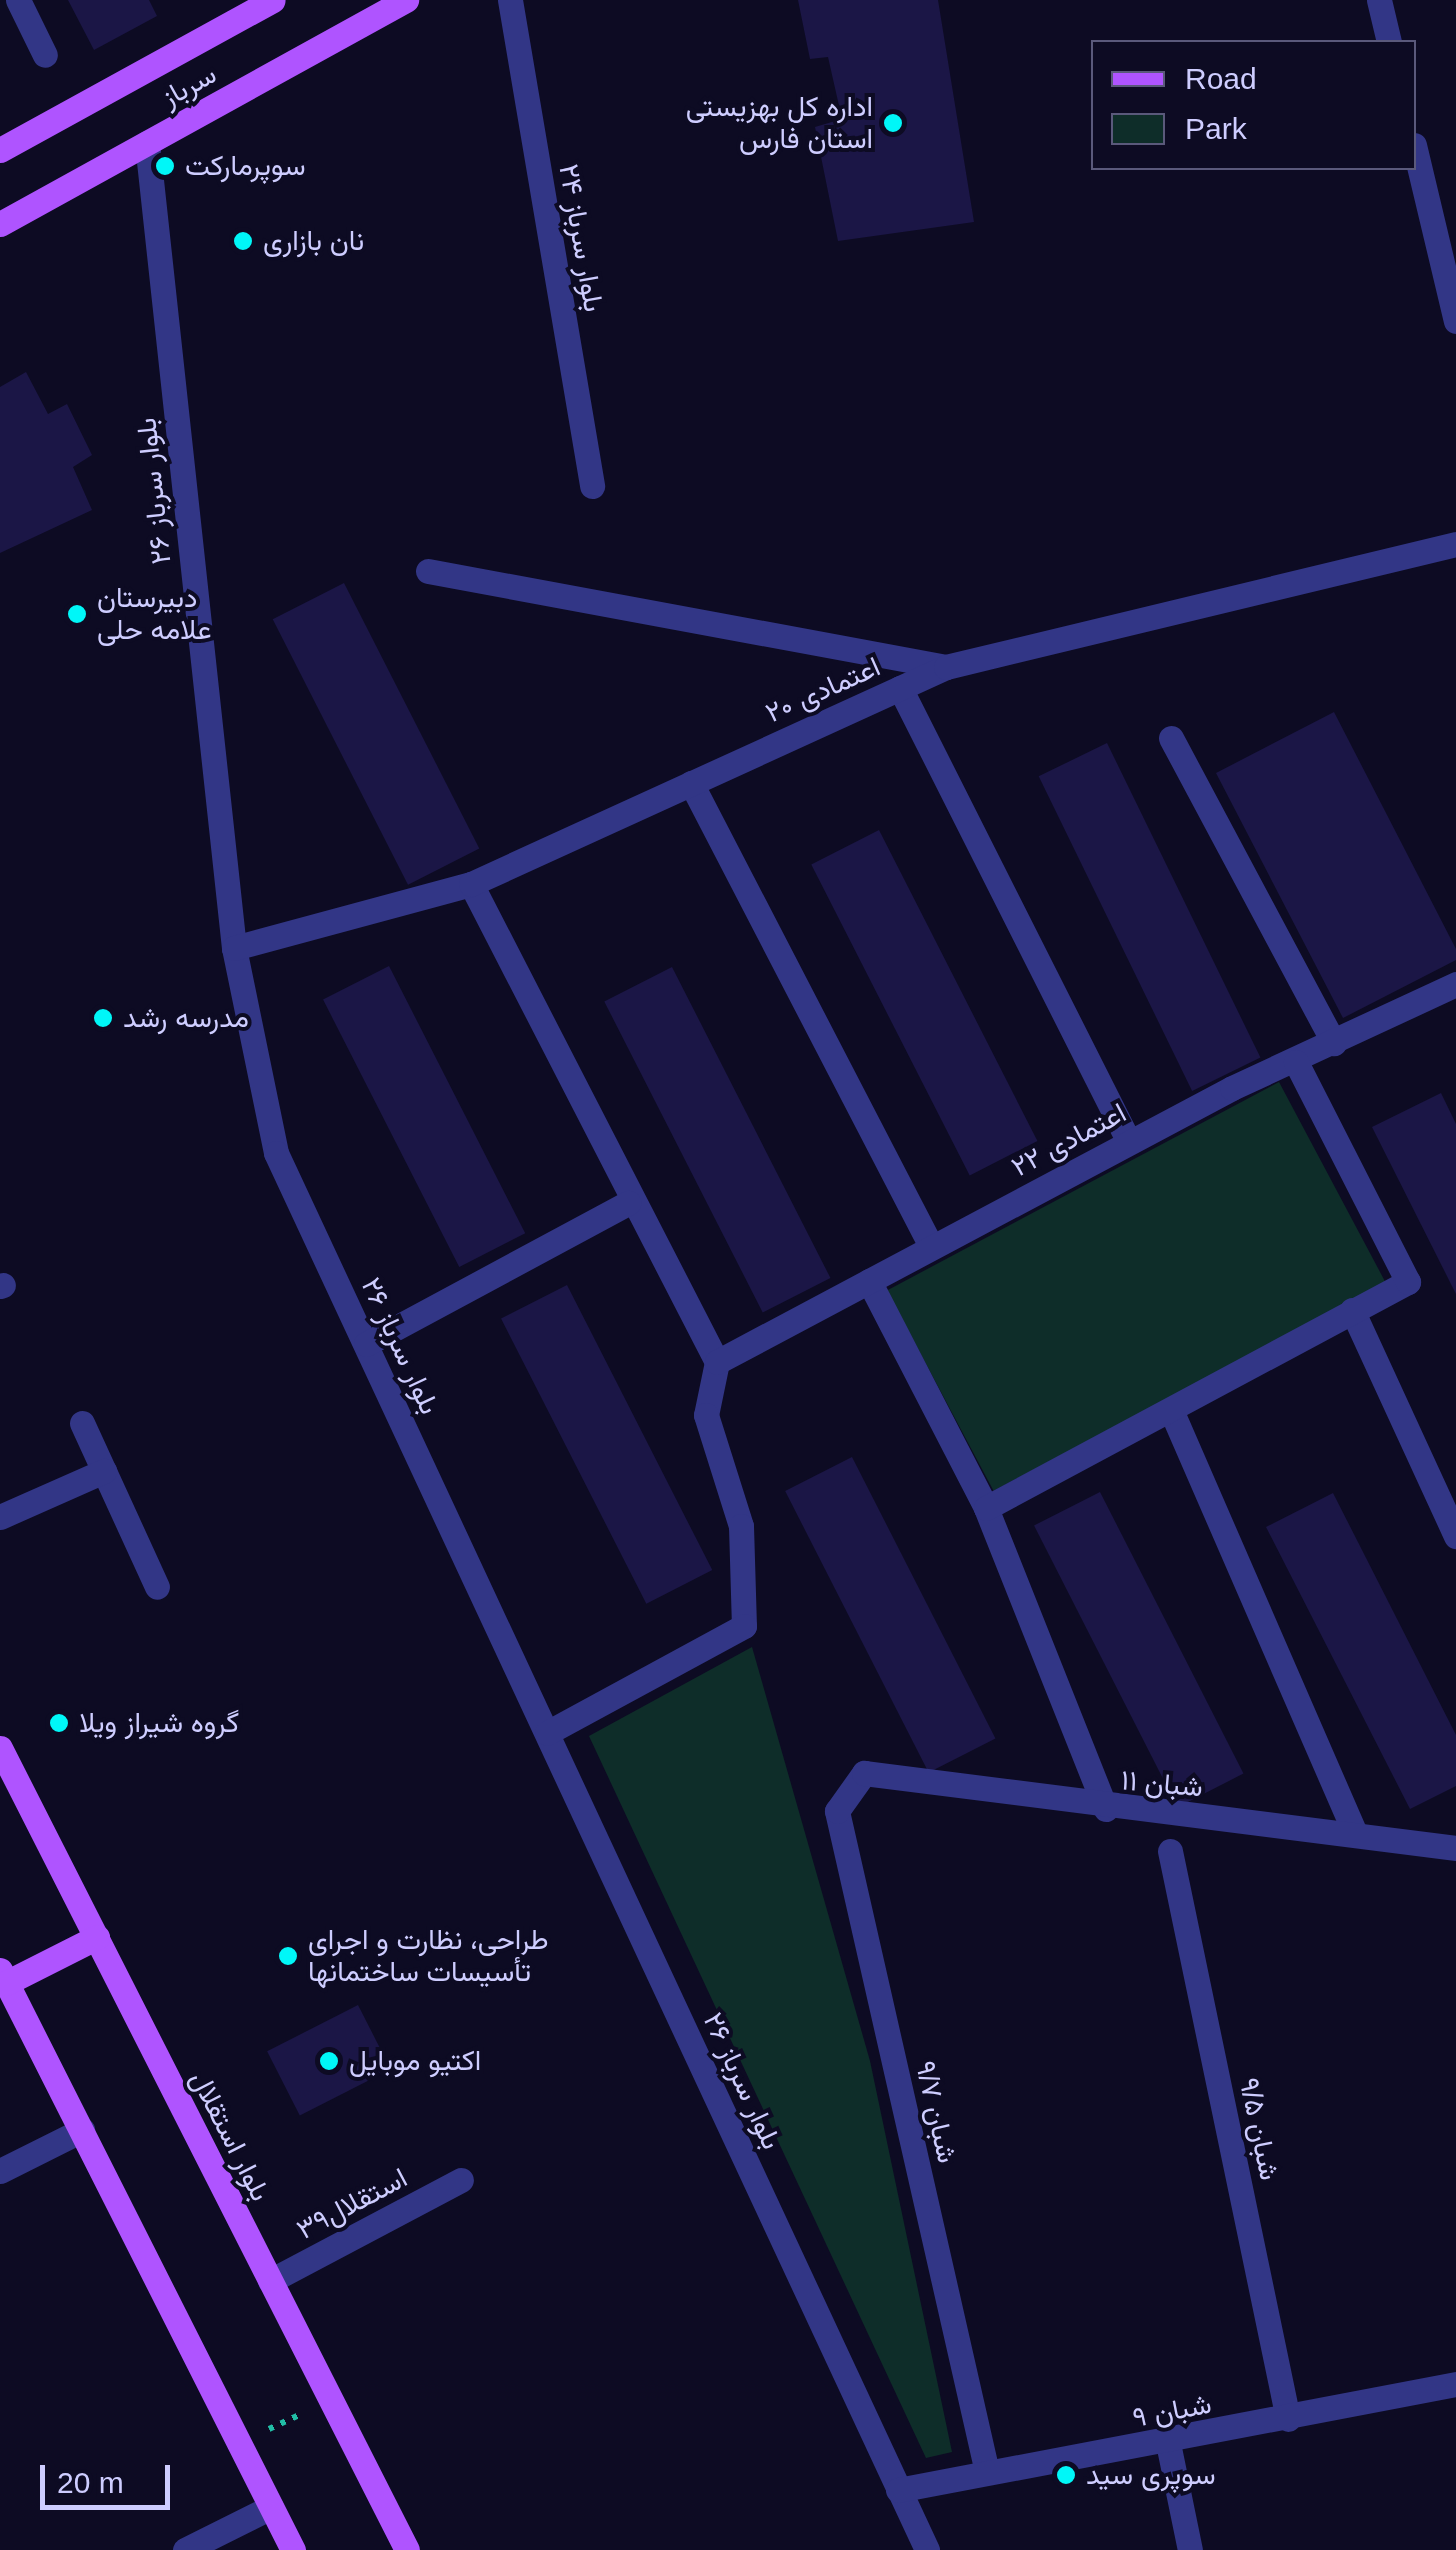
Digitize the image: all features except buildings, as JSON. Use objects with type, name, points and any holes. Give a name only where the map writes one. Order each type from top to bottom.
[{"type":"main road","name":"سرباز","points":[[0,150],[273,0]]},
{"type":"main road","name":"سرباز","points":[[0,224],[406,0]]},
{"type":"main road","name":"بلوار استقلال","points":[[0,1748],[408,2550]]},
{"type":"main road","points":[[96,1937],[3,1977],[292,2550]]},
{"type":"street","points":[[18,0],[46,55]]},
{"type":"street","name":"۲۴ بلوار سرباز","points":[[510,0],[592,486]]},
{"type":"street","points":[[1378,1],[1388,40]]},
{"type":"street","name":"۲۶ بلوار سرباز","points":[[147,143],[234,948],[276,1153],[927,2550]]},
{"type":"street","points":[[1416,153],[1456,320]]},
{"type":"street","name":"۲۰ اعتمادی","points":[[234,948],[471,884],[946,668],[1456,544]]},
{"type":"street","points":[[428,571],[946,668]]},
{"type":"street","points":[[900,688],[1129,1142]]},
{"type":"street","points":[[1171,738],[1334,1043]]},
{"type":"street","points":[[691,783],[931,1246]]},
{"type":"street","points":[[471,884],[628,1203],[716,1362],[706,1415],[741,1526],[744,1626],[547,1733]]},
{"type":"street","name":"۲۲ اعتمادی","points":[[716,1362],[1129,1142],[1456,984]]},
{"type":"street","points":[[986,1508],[1408,1282],[1296,1062]]},
{"type":"street","points":[[366,1344],[628,1203]]},
{"type":"street","points":[[869,1282],[986,1508],[1106,1809]]},
{"type":"street","points":[[1352,1310],[1456,1536]]},
{"type":"street","points":[[1171,1410],[1355,1833]]},
{"type":"street","points":[[82,1422],[157,1587]]},
{"type":"street","points":[[0,1517],[104,1470]]},
{"type":"street","name":"۱۱ شبان","points":[[864,1774],[1106,1809],[1355,1833],[1456,1848]]},
{"type":"street","name":"۹/۷ شبان","points":[[864,1774],[837,1810],[987,2472]]},
{"type":"street","name":"۹/۵ شبان","points":[[1170,1851],[1288,2418]]},
{"type":"street","points":[[0,2171],[82,2130]]},
{"type":"street","name":"استقلال۳۹","points":[[270,2282],[461,2180]]},
{"type":"street","name":"۹ شبان","points":[[898,2490],[1168,2444],[1456,2384]]},
{"type":"street","points":[[1168,2444],[1190,2550]]},
{"type":"street","points":[[185,2550],[271,2507]]},
{"type":"path","points":[[239,2443],[331,2400]]},
{"type":"green space","points":[[1279,1082],[1386,1282],[994,1491],[887,1290]]},
{"type":"green space","points":[[752,1647],[870,2061],[952,2452],[926,2458],[589,1736]]},
{"type":"place","name":"اداره کل بهزیستی استان فارس","points":[[893,123]]},
{"type":"place","name":"سوپرمارکت","points":[[165,166]]},
{"type":"place","name":"نان بازاری","points":[[243,241]]},
{"type":"place","name":"دبیرستان علامه حلی","points":[[77,614]]},
{"type":"place","name":"مدرسه رشد","points":[[103,1018]]},
{"type":"place","name":"گروه شیراز ویلا","points":[[59,1723]]},
{"type":"place","name":"طراحی، نظارت و اجرای تأسیسات ساختمانها","points":[[288,1956]]},
{"type":"place","name":"اکتیو موبایل","points":[[329,2061]]},
{"type":"place","name":"سوپری سید","points":[[1066,2475]]}]
